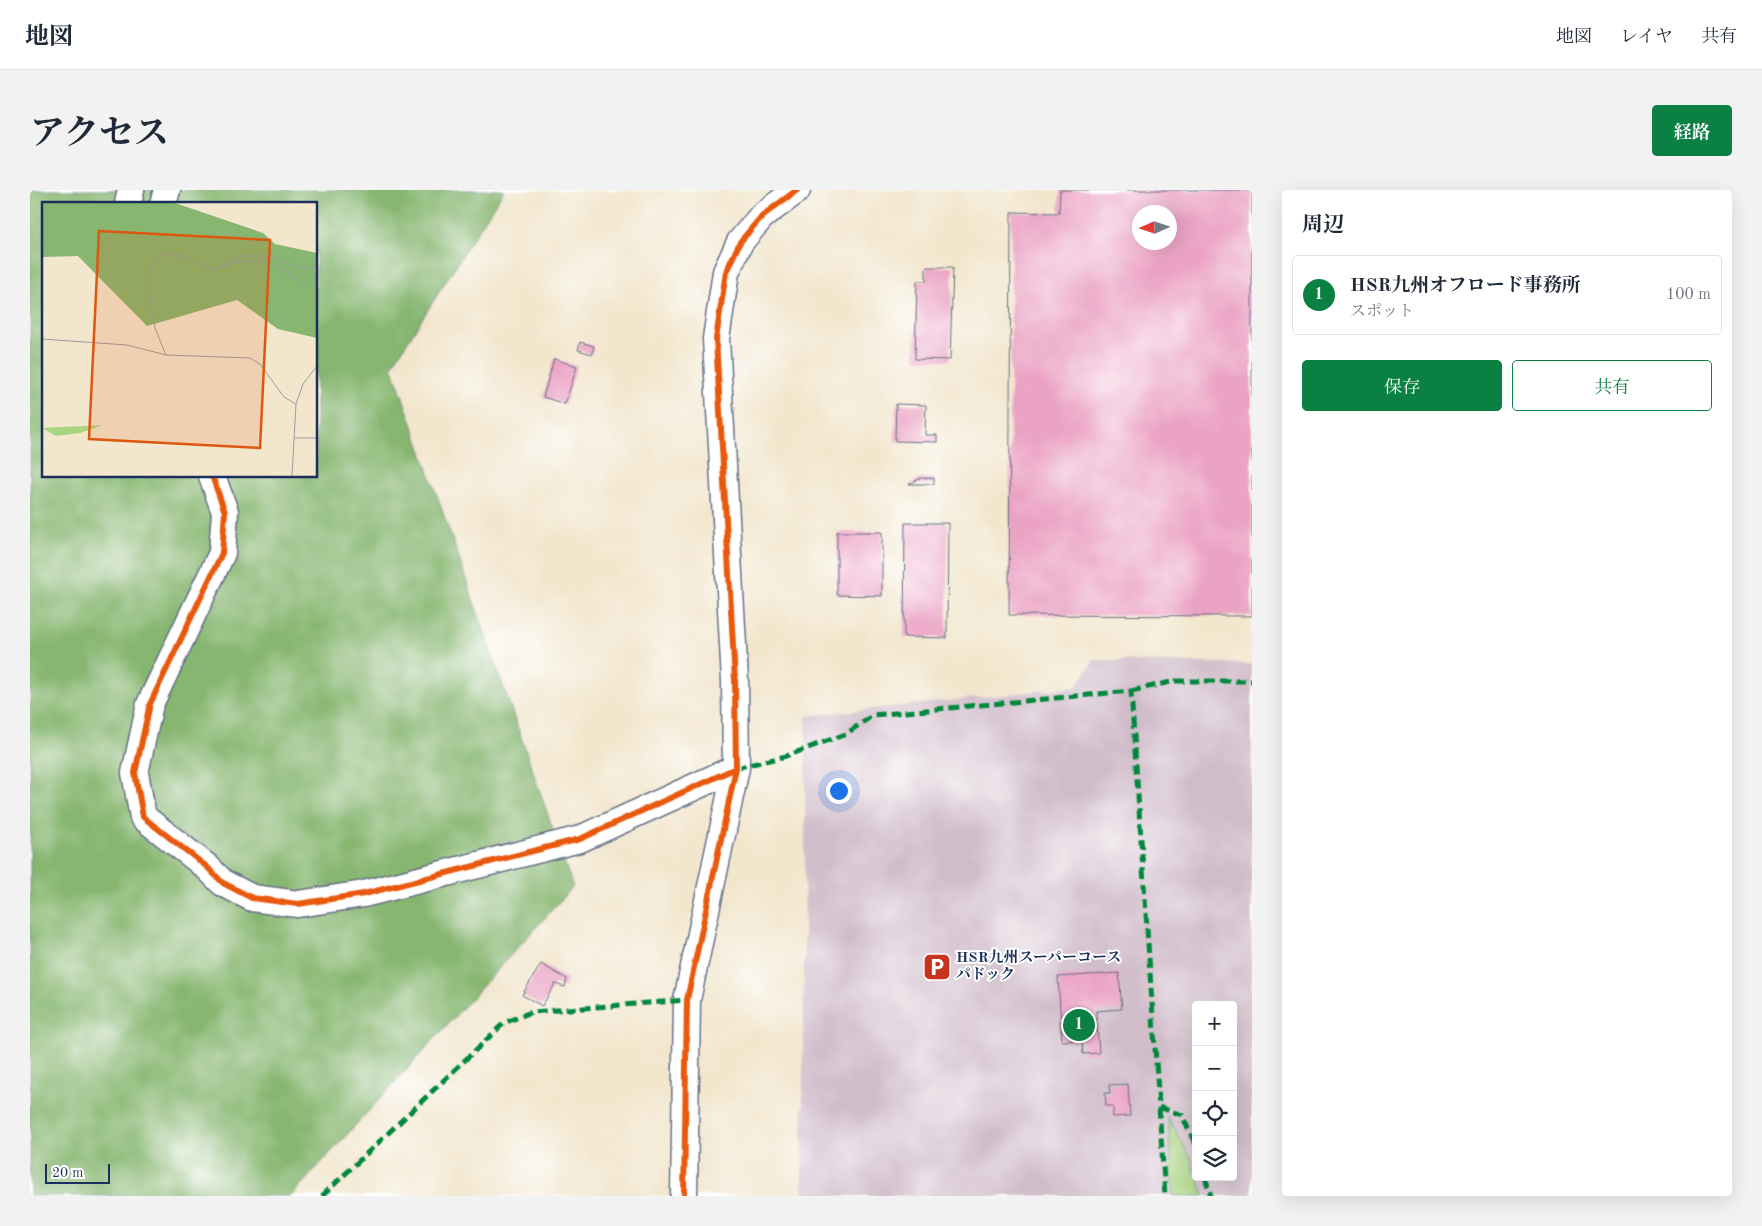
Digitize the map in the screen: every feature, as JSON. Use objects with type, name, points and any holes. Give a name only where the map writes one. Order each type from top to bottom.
[{"type":"street","points":[[684,1196],[687,1000],[736,768],[735,681],[716,339],[726,272],[740,242],[762,216],[797,190]]},
{"type":"street","points":[[200,478],[224,512]]},
{"type":"street","points":[[213,478],[224,512],[222,553],[150,704],[135,773],[143,817],[207,867],[223,883],[252,898],[298,904],[364,894],[580,839],[736,768]]},
{"type":"shaded area","points":[[1094,660],[1252,664],[1252,1196],[802,1196],[806,716],[1076,687]]},
{"type":"green space","points":[[30,190],[504,190],[392,366],[573,887],[291,1196],[30,1196]]},
{"type":"green space","points":[[1168,1117],[1191,1158],[1192,1181],[1199,1181],[1204,1196],[1174,1196]]},
{"type":"building","points":[[1060,190],[1252,190],[1252,616],[1009,615],[1011,212],[1059,213]]},
{"type":"building","points":[[926,267],[953,267],[950,360],[915,359],[917,281],[926,281]]},
{"type":"building","points":[[580,342],[594,346],[592,354],[578,350]]},
{"type":"building","points":[[554,359],[577,366],[565,404],[543,397]]},
{"type":"building","points":[[896,404],[926,405],[925,435],[937,435],[937,442],[895,441]]},
{"type":"building","points":[[921,478],[934,478],[934,484],[909,484]]},
{"type":"building","points":[[905,523],[948,523],[947,638],[904,637]]},
{"type":"building","points":[[837,532],[882,532],[882,596],[837,595]]},
{"type":"building","points":[[541,964],[567,979],[565,987],[555,984],[542,1006],[522,995]]},
{"type":"building","points":[[1119,973],[1122,1009],[1096,1011],[1099,1053],[1083,1054],[1082,1040],[1062,1041],[1058,977]]},
{"type":"building","points":[[1128,1084],[1130,1116],[1113,1117],[1113,1106],[1106,1106],[1105,1093],[1110,1093],[1109,1085]]},
{"type":"marked path","points":[[1131,691],[1175,681],[1252,681]]},
{"type":"marked path","points":[[736,768],[786,756],[846,734],[873,715],[1131,691],[1165,1196]]},
{"type":"marked path","points":[[322,1196],[504,1023],[531,1012],[687,1000]]},
{"type":"marked path","points":[[1159,1107],[1182,1115],[1192,1137]]},
{"type":"marked path","points":[[1206,1181],[1211,1196]]},
{"type":"cycle path","points":[[684,1196],[687,1000],[736,768],[735,681],[716,339],[726,272],[740,242],[762,216],[797,190]]},
{"type":"cycle path","points":[[213,478],[225,512],[222,553],[150,704],[135,773],[143,817],[207,867],[223,883],[252,898],[298,904],[364,894],[580,839],[736,768]]},
{"type":"place","name":"HSR九州スーパーコース パドック","points":[[937,967]]},
{"type":"place","name":"HSR九州オフロード事務所","points":[[1079,1025]]}]
